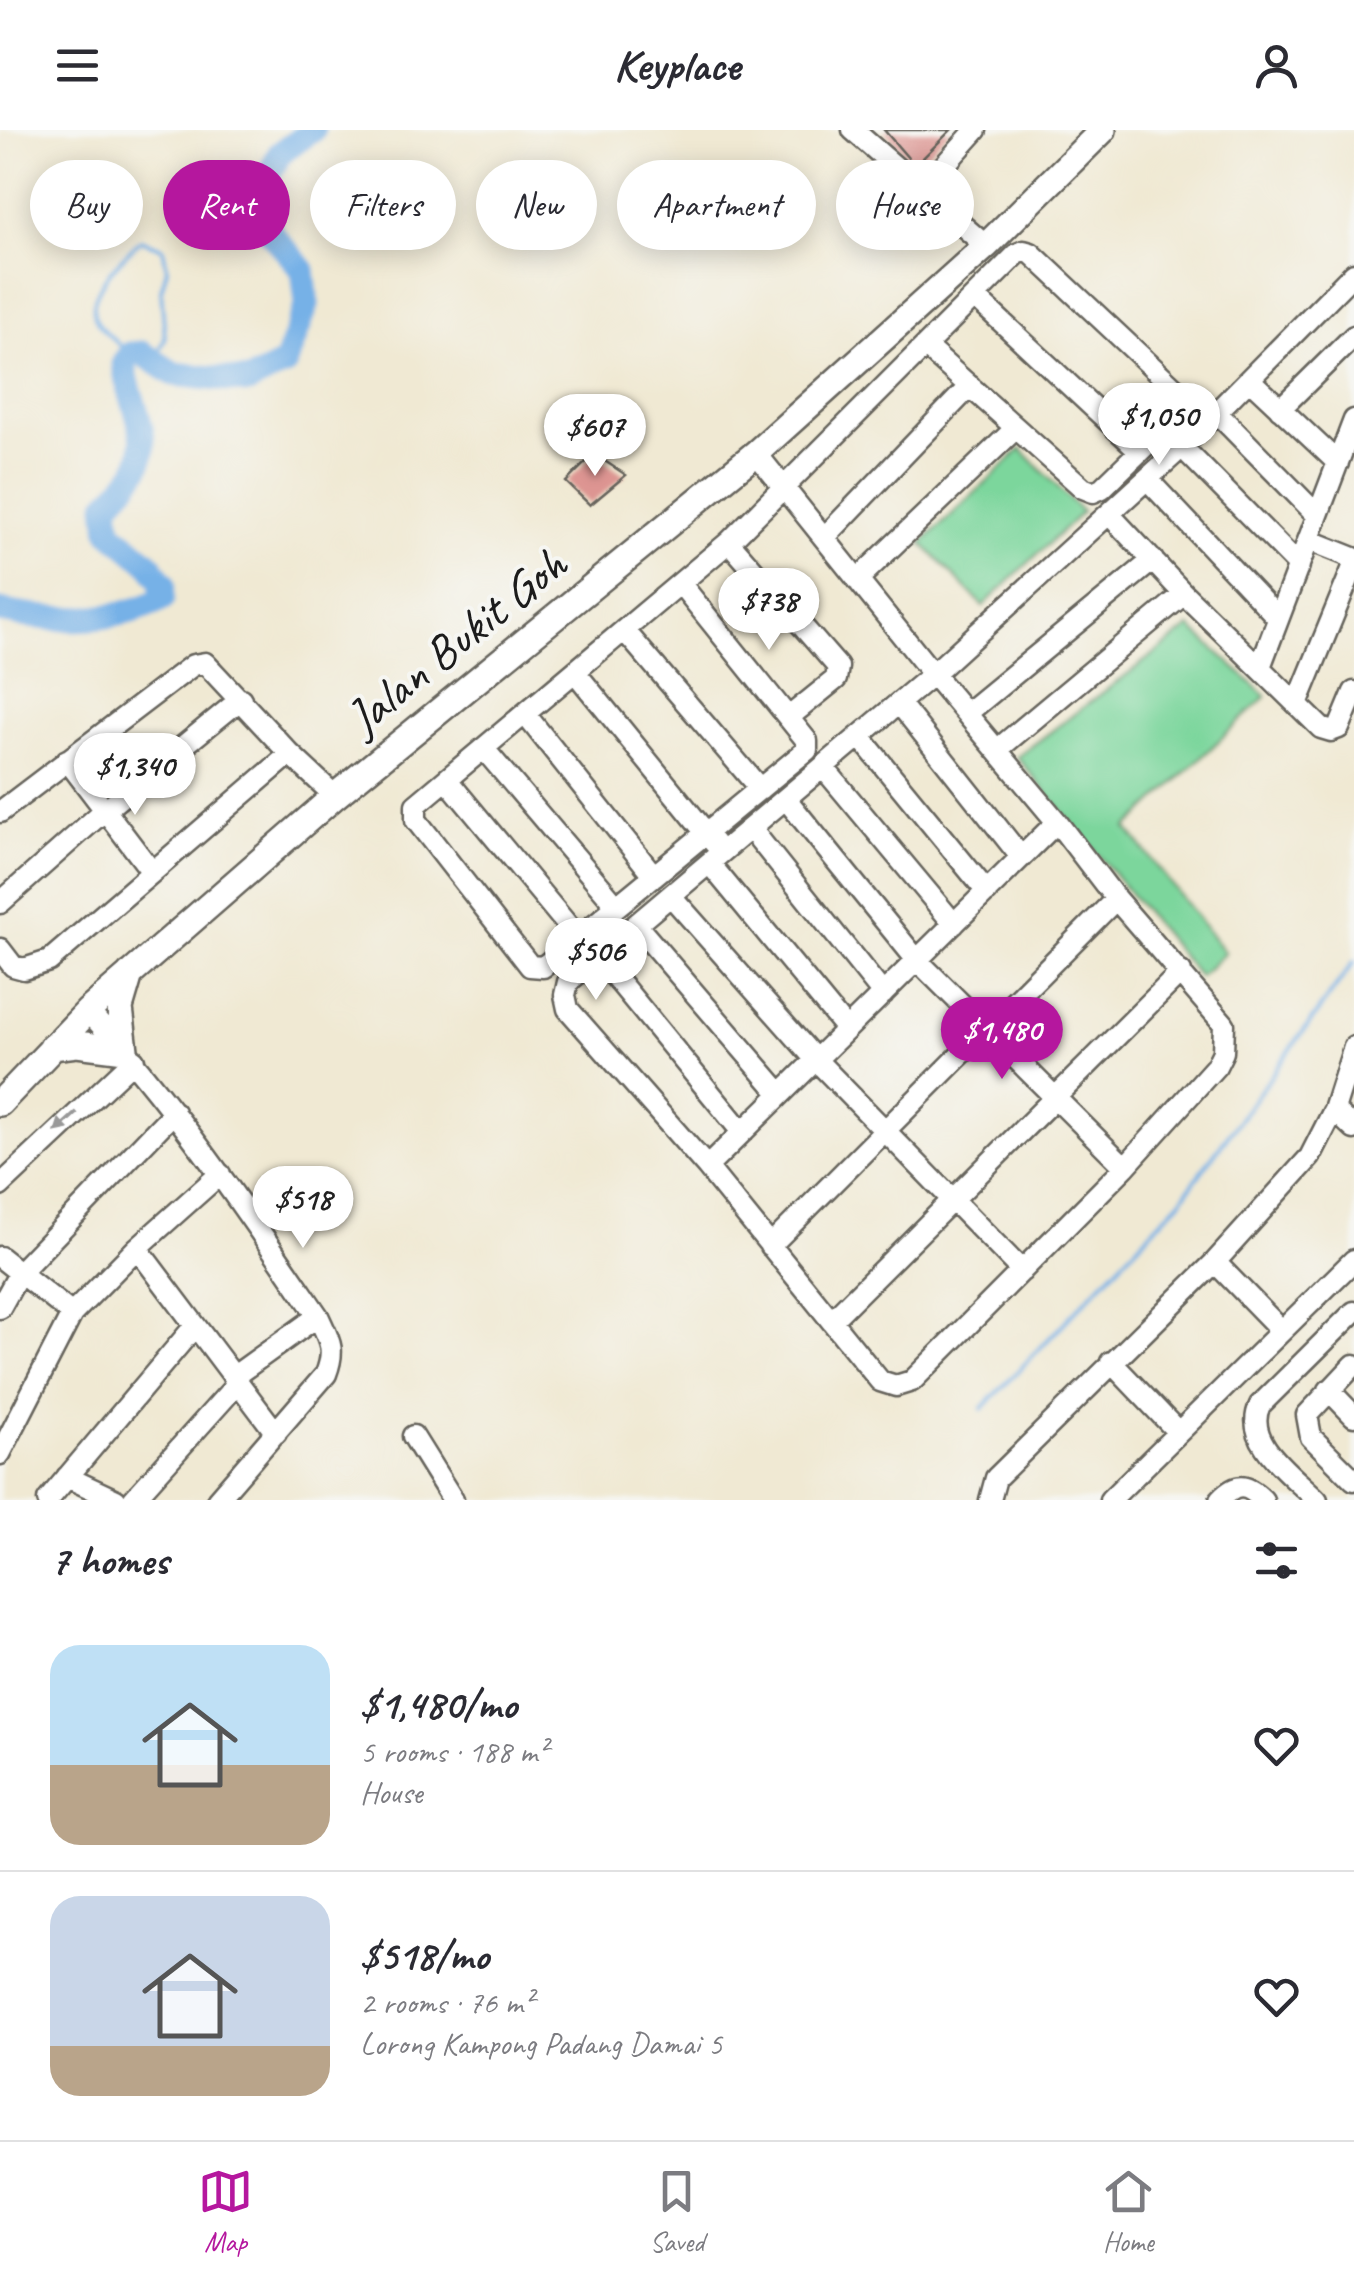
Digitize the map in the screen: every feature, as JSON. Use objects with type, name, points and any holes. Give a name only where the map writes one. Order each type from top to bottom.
[{"type":"main road","name":"Jalan Bukit Goh","points":[[0,1103],[88,1011],[335,796],[756,453],[986,246],[1103,130]]},
{"type":"main road","points":[[52,1047],[77,1044],[129,1055],[120,1008],[130,974]]},
{"type":"street","points":[[949,160],[976,130]]},
{"type":"street","points":[[866,134],[892,160]]},
{"type":"street","points":[[974,236],[986,246]]},
{"type":"street","points":[[680,583],[808,742],[806,750],[543,968],[530,966],[416,820],[416,806],[484,748],[575,672],[624,630],[680,583],[729,542],[1016,254],[1024,250],[1031,253],[1181,394],[1184,402],[1181,411],[1102,488],[1093,492],[1083,488],[926,347]]},
{"type":"street","points":[[756,453],[857,580],[934,674],[997,750],[1058,822],[1116,899],[1224,1024],[1222,1052],[1216,1066],[1125,1167],[912,1382],[896,1386],[880,1381],[707,1167],[568,1009],[568,982],[934,674],[1182,448],[1352,280]]},
{"type":"street","points":[[975,297],[1140,451]]},
{"type":"street","points":[[1280,409],[1354,336]]},
{"type":"street","points":[[1250,380],[1338,463]]},
{"type":"street","points":[[824,538],[970,386]]},
{"type":"street","points":[[1216,413],[1317,515]]},
{"type":"street","points":[[1260,668],[1354,420]]},
{"type":"street","points":[[857,580],[1016,428]]},
{"type":"street","points":[[1182,448],[1299,566]]},
{"type":"street","points":[[1148,480],[1278,618]]},
{"type":"street","points":[[1110,515],[1184,594],[1322,728],[1340,728],[1354,692]]},
{"type":"street","points":[[1297,704],[1354,562],[1309,540]]},
{"type":"street","points":[[729,542],[838,667],[836,679],[788,717]]},
{"type":"street","points":[[966,712],[1153,560]]},
{"type":"street","points":[[997,750],[1184,594]]},
{"type":"street","points":[[624,630],[760,789]]},
{"type":"street","points":[[0,812],[193,665],[205,663],[335,796]]},
{"type":"street","points":[[575,672],[708,833],[716,859],[846,1028]]},
{"type":"street","points":[[0,903],[105,810],[241,699]]},
{"type":"street","points":[[899,703],[1022,858]]},
{"type":"street","points":[[525,714],[654,876]]},
{"type":"street","points":[[860,737],[987,892]]},
{"type":"street","points":[[484,748],[618,906]]},
{"type":"street","points":[[0,949],[12,966],[24,969],[49,961],[290,754]]},
{"type":"street","points":[[67,760],[152,872]]},
{"type":"street","points":[[823,767],[954,924]]},
{"type":"street","points":[[447,780],[579,939]]},
{"type":"street","points":[[786,799],[916,960],[1125,1167]]},
{"type":"street","points":[[707,1167],[1058,822]]},
{"type":"street","points":[[751,830],[883,994]]},
{"type":"street","points":[[671,896],[816,1060],[1022,1271]]},
{"type":"street","points":[[770,1246],[1116,899]]},
{"type":"street","points":[[637,926],[781,1094]]},
{"type":"street","points":[[598,956],[742,1132]]},
{"type":"street","points":[[832,1320],[1180,972]]},
{"type":"street","points":[[88,1011],[129,1055],[220,1174],[318,1316],[330,1342],[332,1358],[326,1374],[217,1500]]},
{"type":"street","points":[[990,1500],[996,1478],[1215,1262],[1310,1157],[1334,1110],[1354,1047]]},
{"type":"street","points":[[0,1186],[129,1055]]},
{"type":"street","points":[[1334,1110],[1354,1130]]},
{"type":"street","points":[[0,1308],[20,1272],[174,1112]]},
{"type":"street","points":[[0,1454],[72,1314],[137,1248],[220,1174]]},
{"type":"street","points":[[137,1248],[276,1434]]},
{"type":"street","points":[[0,1257],[72,1314]]},
{"type":"street","points":[[1110,1500],[1354,1260]]},
{"type":"street","points":[[1215,1262],[1281,1330]]},
{"type":"street","points":[[1317,1500],[1260,1441],[1253,1422],[1260,1405],[1354,1312]]},
{"type":"street","points":[[133,1500],[235,1380],[318,1316]]},
{"type":"street","points":[[48,1500],[194,1327]]},
{"type":"street","points":[[1111,1362],[1178,1431]]},
{"type":"street","points":[[1354,1365],[1307,1415],[1311,1437],[1354,1480]]},
{"type":"street","points":[[1329,1390],[1354,1416]]},
{"type":"street","points":[[413,1436],[453,1500]]},
{"type":"street","points":[[67,1477],[116,1500]]},
{"type":"street","points":[[1220,1500],[1231,1488],[1242,1486],[1252,1489],[1263,1500]]},
{"type":"green space","points":[[1021,449],[1082,512],[983,606],[922,543]]},
{"type":"green space","points":[[1190,627],[1266,696],[1127,828],[1225,953],[1199,977],[1017,757]]},
{"type":"building","points":[[884,130],[951,130],[921,160],[910,160]]},
{"type":"building","points":[[594,454],[626,475],[590,505],[566,482]]},
{"type":"waterway","points":[[0,611],[40,617],[104,617],[162,599],[163,583],[151,565],[110,531],[107,505],[132,477],[142,454],[141,429],[124,363],[130,354],[142,353],[174,374],[248,382],[285,364],[307,304],[303,270],[270,232],[262,188],[280,153],[313,130]]},
{"type":"waterway","points":[[130,354],[99,325],[95,298],[107,276],[141,240],[163,248],[167,269],[161,290],[165,339],[155,360]]},
{"type":"waterway","points":[[982,1409],[1181,1200],[1354,962]]}]
